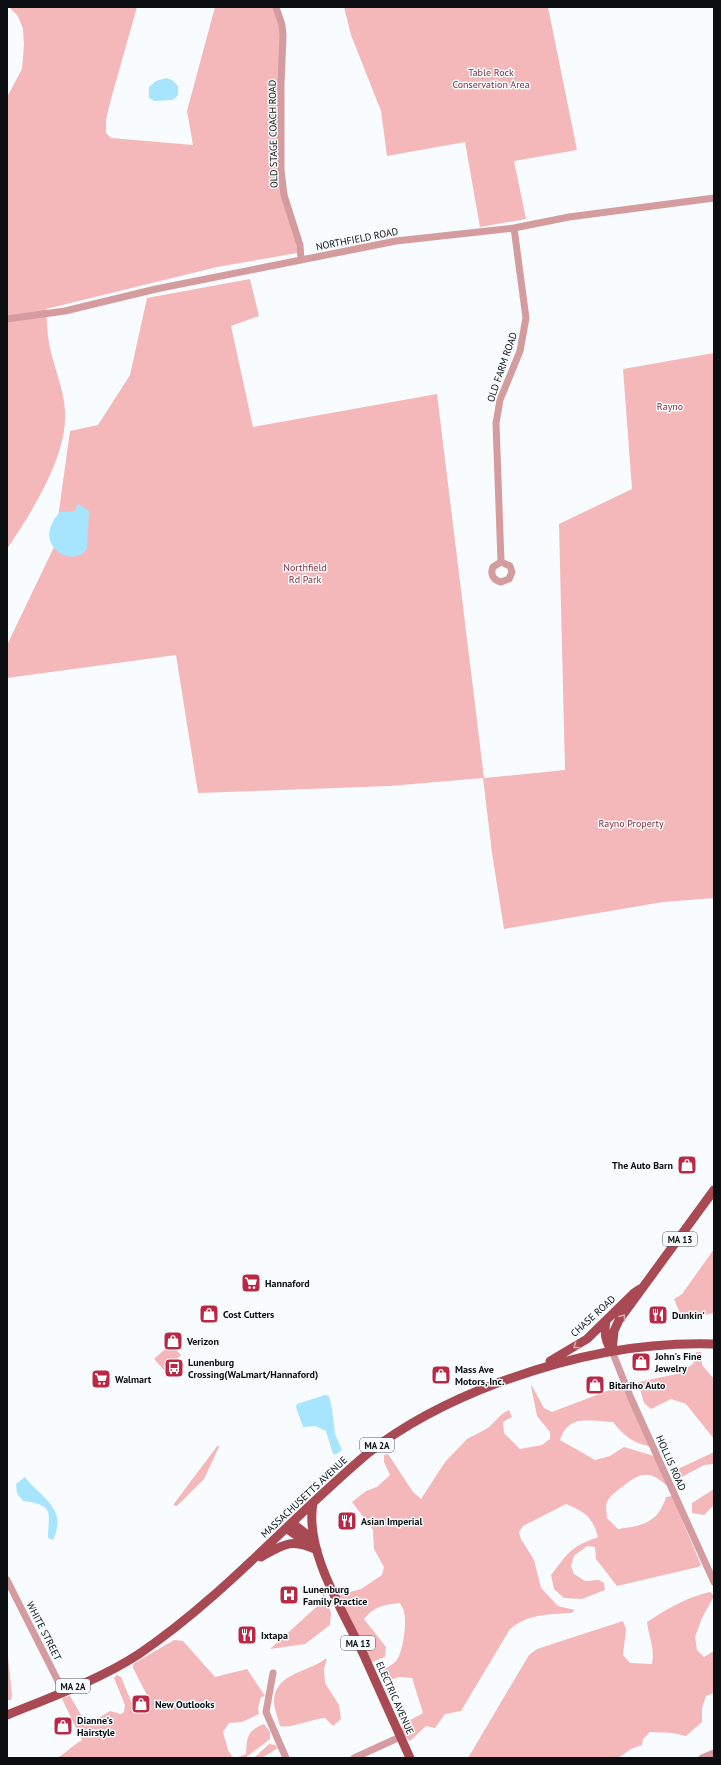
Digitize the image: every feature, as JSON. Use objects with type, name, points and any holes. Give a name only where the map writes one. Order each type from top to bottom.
[{"type":"main road","name":"CHASE ROAD","points":[[612,1351],[615,1328],[714,1190]]},
{"type":"main road","name":"CHASE ROAD","points":[[534,1370],[587,1339],[634,1293],[644,1287]]},
{"type":"main road","points":[[606,1321],[605,1338],[612,1351]]},
{"type":"main road","name":"MASSACHUSETTS AVENUE","points":[[7,1715],[95,1677],[138,1654],[180,1624],[245,1567],[367,1454],[412,1422],[458,1398],[534,1370],[576,1358],[612,1351],[665,1344],[714,1344]]},
{"type":"main road","name":"MA 13","points":[[313,1503],[310,1517],[316,1550]]},
{"type":"main road","points":[[289,1526],[314,1540]]},
{"type":"main road","points":[[289,1526],[316,1550]]},
{"type":"main road","points":[[245,1567],[277,1548],[289,1543],[302,1543],[316,1550]]},
{"type":"main road","name":"ELECTRIC AVENUE","points":[[316,1550],[339,1606],[410,1758]]},
{"type":"street","name":"OLD STAGE COACH ROAD","points":[[276,7],[282,25],[283,36],[281,155],[284,195],[300,245],[301,260]]},
{"type":"street","name":"NORTHFIELD ROAD","points":[[7,319],[65,311],[156,289],[396,241],[514,228],[569,217],[714,198]]},
{"type":"street","name":"OLD FARM ROAD","points":[[501,562],[496,418],[500,400],[520,351],[526,318],[514,228]]},
{"type":"street","name":"HOLLIS ROAD","points":[[612,1351],[630,1396],[714,1582]]},
{"type":"street","name":"WHITE STREET","points":[[7,1580],[63,1691]]},
{"type":"street","points":[[273,1673],[266,1712],[286,1758]]},
{"type":"street","points":[[354,1758],[400,1737]]},
{"type":"street","points":[[702,1758],[714,1753]]},
{"type":"green space","points":[[9,7],[137,7],[111,99],[106,120],[106,133],[111,138],[193,145],[187,111],[215,7],[276,7],[280,16],[281,170],[296,230],[297,253],[217,267],[46,309],[49,343],[61,385],[64,402],[64,428],[61,446],[46,483],[27,519],[7,549],[7,97],[22,69],[24,45],[23,29],[18,16]]},
{"type":"green space","name":"Table Rock Conservation Area","points":[[344,7],[548,7],[577,150],[514,161],[526,219],[480,227],[465,142],[387,156],[381,111],[351,35]]},
{"type":"green space","name":"Northfield Rd Park","points":[[250,279],[259,316],[231,326],[253,427],[437,394],[484,778],[565,770],[559,524],[632,489],[623,369],[714,353],[714,898],[663,902],[504,929],[492,853],[483,778],[390,786],[198,793],[176,655],[7,678],[7,645],[54,547],[70,431],[98,425],[130,375],[147,298]]},
{"type":"green space","points":[[714,1249],[714,1313],[683,1320],[674,1299],[682,1294]]},
{"type":"green space","points":[[171,1344],[181,1355],[165,1371],[154,1359]]},
{"type":"green space","points":[[696,1352],[701,1352],[702,1365],[714,1379],[714,1439],[686,1404],[671,1399],[651,1409],[644,1403],[638,1382],[677,1374],[693,1364]]},
{"type":"green space","points":[[531,1386],[544,1408],[552,1412],[615,1388],[623,1389],[650,1445],[643,1445],[633,1440],[624,1434],[613,1422],[588,1420],[581,1420],[569,1426],[564,1431],[560,1440],[595,1460],[610,1456],[624,1447],[654,1456],[666,1480],[666,1485],[660,1480],[649,1475],[639,1476],[628,1482],[608,1500],[606,1506],[607,1518],[618,1529],[648,1522],[658,1513],[663,1506],[666,1497],[672,1496],[701,1565],[698,1567],[617,1586],[596,1559],[595,1547],[587,1546],[574,1556],[571,1566],[574,1574],[585,1581],[599,1580],[604,1583],[605,1590],[582,1599],[564,1598],[554,1589],[551,1575],[570,1552],[581,1544],[598,1537],[593,1524],[583,1512],[566,1504],[523,1526],[519,1532],[521,1539],[534,1560],[541,1588],[558,1606],[575,1610],[571,1613],[532,1617],[510,1629],[461,1711],[445,1714],[435,1728],[426,1726],[410,1741],[404,1736],[401,1729],[403,1724],[423,1713],[412,1678],[400,1677],[384,1681],[380,1675],[383,1670],[396,1661],[401,1652],[405,1630],[404,1611],[400,1603],[384,1606],[372,1611],[364,1619],[386,1647],[385,1657],[372,1662],[368,1661],[339,1595],[361,1589],[382,1575],[384,1567],[374,1549],[373,1530],[352,1502],[366,1491],[377,1487],[390,1475],[384,1462],[384,1455],[388,1454],[413,1492],[421,1499],[445,1462],[467,1439],[488,1428],[502,1414],[509,1410],[512,1417],[503,1422],[504,1433],[520,1449],[542,1445],[550,1439],[550,1432],[537,1416]]},
{"type":"green space","points":[[218,1445],[219,1447],[204,1479],[177,1506],[173,1505]]},
{"type":"green space","points":[[714,1452],[714,1464],[704,1465],[678,1479],[673,1474],[680,1468]]},
{"type":"green space","points":[[714,1489],[714,1505],[704,1515],[692,1513],[692,1503]]},
{"type":"green space","points":[[323,1589],[331,1613],[330,1625],[305,1644],[270,1649],[323,1601]]},
{"type":"green space","points":[[710,1592],[714,1596],[702,1618],[695,1637],[697,1650],[704,1657],[714,1651],[714,1693],[706,1696],[702,1708],[702,1722],[686,1736],[673,1733],[650,1732],[643,1739],[642,1745],[631,1749],[618,1758],[468,1758],[529,1655],[537,1649],[623,1621],[626,1629],[623,1655],[630,1663],[652,1664],[652,1648],[647,1622],[669,1608],[686,1600]]},
{"type":"green space","points":[[174,1640],[183,1641],[215,1677],[247,1669],[265,1696],[261,1697],[258,1708],[259,1714],[242,1722],[229,1723],[223,1732],[228,1750],[233,1758],[57,1758],[82,1740],[62,1699],[70,1696],[84,1720],[95,1720],[110,1711],[121,1714],[124,1712],[125,1705],[114,1678],[117,1675],[121,1677],[135,1711],[146,1707],[148,1697],[133,1668],[133,1664]]},
{"type":"green space","points":[[7,1648],[12,1695],[11,1700],[7,1700]]},
{"type":"green space","points":[[327,1659],[324,1669],[325,1683],[339,1705],[341,1719],[333,1726],[325,1718],[284,1727],[280,1726],[274,1701],[276,1692],[280,1685],[286,1679],[318,1664]]},
{"type":"green space","points":[[264,1724],[270,1732],[270,1739],[245,1758],[236,1758],[246,1754],[249,1735],[254,1729]]},
{"type":"green space","points":[[269,1744],[275,1745],[278,1748],[262,1758],[254,1758]]},
{"type":"water","points":[[166,78],[172,80],[178,86],[178,95],[173,100],[154,101],[149,98],[149,87],[156,81]]},
{"type":"water","points":[[79,504],[89,511],[87,548],[81,554],[73,557],[57,551],[51,544],[49,535],[52,524],[60,512],[75,511],[77,505]]},
{"type":"water","points":[[325,1395],[329,1396],[335,1434],[342,1450],[337,1454],[333,1454],[326,1431],[315,1426],[303,1427],[296,1407],[297,1404]]},
{"type":"water","points":[[25,1477],[51,1505],[55,1512],[57,1529],[53,1540],[48,1538],[49,1516],[45,1508],[41,1505],[23,1501],[17,1493],[16,1484]]},
{"type":"place","name":"The Auto Barn","points":[[687,1165]]},
{"type":"place","name":"Hannaford","points":[[251,1283]]},
{"type":"place","name":"Cost Cutters","points":[[209,1314]]},
{"type":"place","name":"Dunkin'","points":[[658,1315]]},
{"type":"place","name":"Verizon","points":[[173,1341]]},
{"type":"place","name":"John's Fine Jewelry","points":[[641,1362]]},
{"type":"place","name":"Lunenburg Crossing(WaLmart/Hannaford)","points":[[174,1368]]},
{"type":"place","name":"Mass Ave Motors, Inc.","points":[[441,1375]]},
{"type":"place","name":"Walmart","points":[[101,1379]]},
{"type":"place","name":"Bitariho Auto","points":[[595,1385]]},
{"type":"place","name":"Asian Imperial","points":[[347,1521]]},
{"type":"place","name":"Lunenburg Family Practice","points":[[289,1595]]},
{"type":"place","name":"Ixtapa","points":[[247,1635]]},
{"type":"place","name":"New Outlooks","points":[[141,1704]]},
{"type":"place","name":"Dianne's Hairstyle","points":[[63,1726]]},
{"type":"park label","name":"Rayno","points":[[670,406]]},
{"type":"park label","name":"Rayno Property","points":[[631,823]]}]
